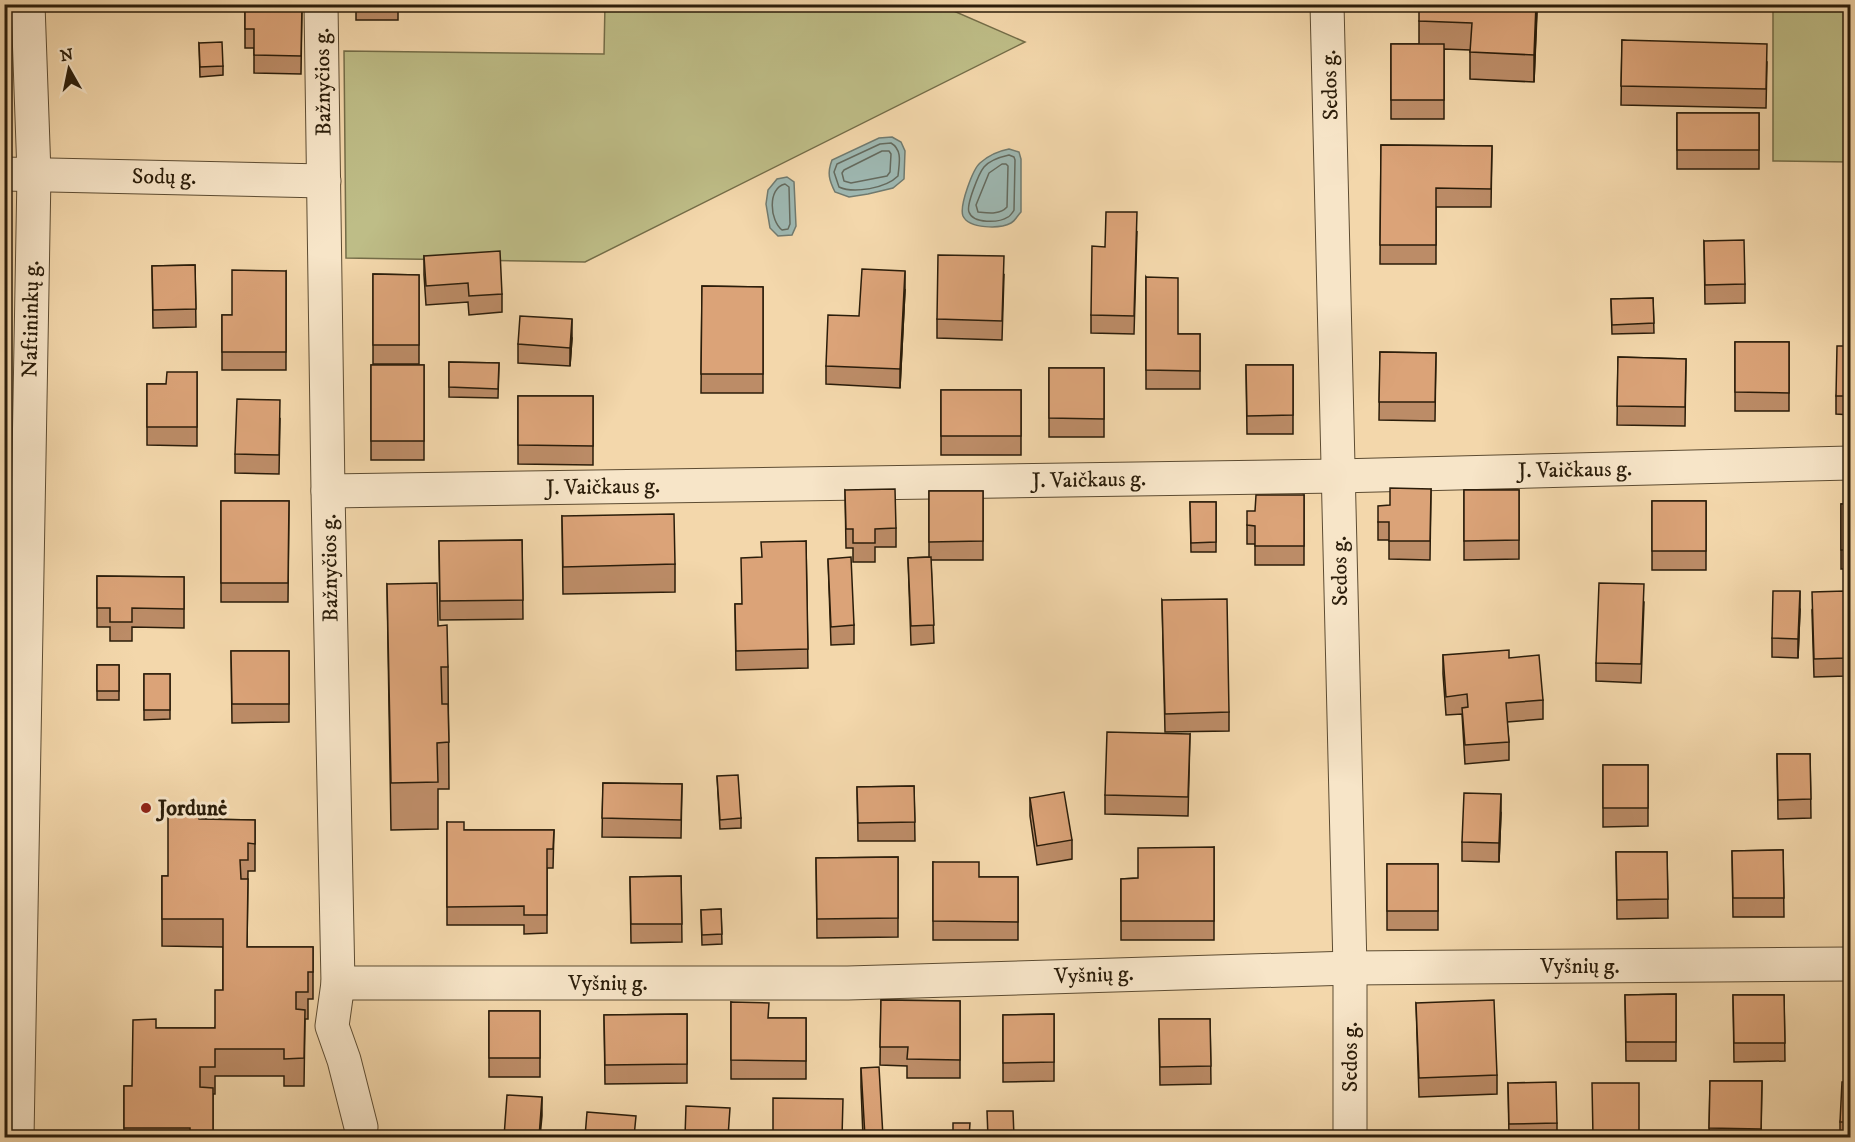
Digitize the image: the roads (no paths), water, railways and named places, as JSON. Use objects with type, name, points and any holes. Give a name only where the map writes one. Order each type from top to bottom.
[{"type":"street","name":"Naftininkų g.","points":[[17,1137],[12,959],[19,174],[28,4]]},
{"type":"street","name":"Bažnyčios g.","points":[[321,4],[338,983],[332,1026],[344,1060],[361,1127]]},
{"type":"street","name":"Sedos g.","points":[[1327,4],[1350,968],[1350,1137]]},
{"type":"street","name":"Sodų g.","points":[[19,174],[324,181]]},
{"type":"street","name":"J. Vaičkaus g.","points":[[328,490],[1338,476],[1851,463]]},
{"type":"street","name":"Vyšnių g.","points":[[338,983],[848,983],[1350,968],[1851,964]]},
{"type":"water","points":[[892,137],[901,142],[905,151],[904,179],[893,188],[868,194],[849,197],[835,192],[829,176],[832,160],[879,138]]},
{"type":"water","points":[[1009,149],[1019,152],[1021,159],[1021,212],[1006,225],[985,227],[971,223],[963,216],[962,211],[967,188],[974,172],[987,158]]},
{"type":"water","points":[[787,177],[794,182],[796,226],[792,235],[778,236],[770,228],[766,204],[768,190],[777,179]]},
{"type":"place","name":"Jordunė","points":[[146,808]]}]
